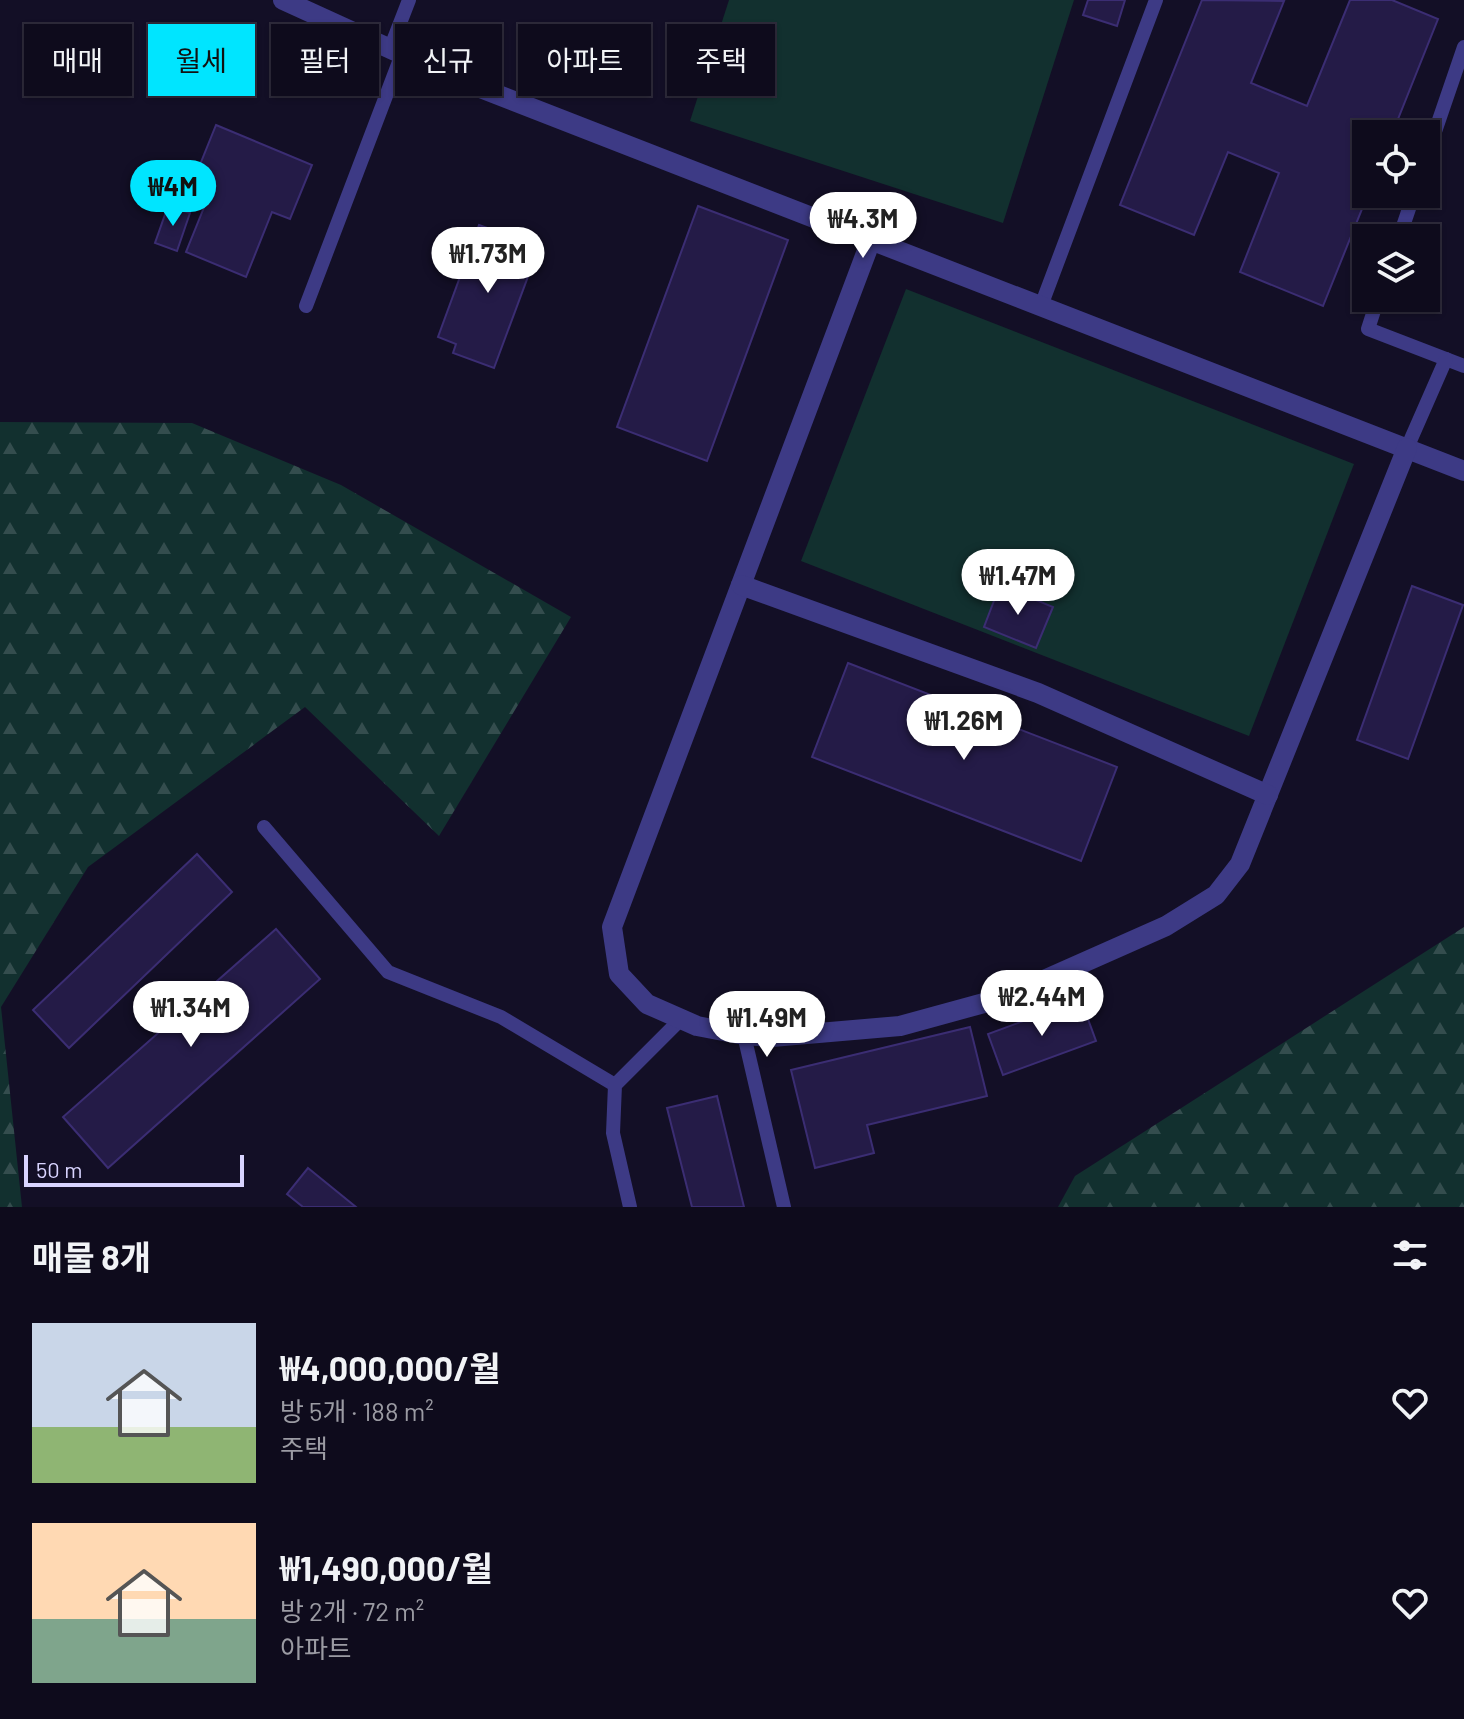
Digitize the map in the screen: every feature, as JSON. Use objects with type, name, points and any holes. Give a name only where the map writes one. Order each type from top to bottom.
[{"type":"street","points":[[283,0],[395,52]]},
{"type":"street","points":[[501,96],[1464,471]]},
{"type":"street","points":[[871,240],[612,927],[619,974],[647,1004],[697,1026],[772,1037],[900,1026],[1006,997],[1166,926],[1216,895],[1240,864],[1407,448]]},
{"type":"street","points":[[741,585],[1038,693],[1268,795]]},
{"type":"lane","points":[[403,24],[409,0]]},
{"type":"lane","points":[[1041,306],[1156,0]]},
{"type":"lane","points":[[1439,120],[1464,47]]},
{"type":"lane","points":[[306,306],[395,55]]},
{"type":"lane","points":[[1373,312],[1368,329],[1464,366]]},
{"type":"lane","points":[[1407,448],[1446,359]]},
{"type":"lane","points":[[264,827],[388,972],[501,1017],[615,1085]]},
{"type":"lane","points":[[630,1207],[613,1133],[615,1085],[681,1019]]},
{"type":"lane","points":[[744,1035],[784,1207]]},
{"type":"green space","points":[[729,0],[1074,0],[1003,223],[690,121],[698,96],[775,96],[775,24],[721,24]]},
{"type":"green space","points":[[906,289],[1354,464],[1249,736],[801,561]]},
{"type":"green space","points":[[0,422],[192,423],[341,485],[571,617],[439,836],[305,707],[88,867],[1,1007],[22,1207],[0,1207]]},
{"type":"green space","points":[[1464,927],[1464,1207],[1058,1207],[1075,1176]]},
{"type":"building","points":[[1088,0],[1125,0],[1117,26],[1083,15]]},
{"type":"building","points":[[1202,0],[1284,1],[1251,83],[1307,106],[1350,0],[1392,0],[1438,19],[1398,120],[1352,120],[1352,208],[1362,208],[1356,224],[1352,224],[1352,234],[1323,306],[1240,272],[1279,173],[1228,152],[1194,235],[1120,205]]},
{"type":"building","points":[[216,125],[312,165],[290,219],[272,212],[246,277],[186,252],[211,190],[193,182]]},
{"type":"building","points":[[168,206],[190,213],[177,251],[155,243]]},
{"type":"building","points":[[698,206],[788,240],[707,461],[617,427]]},
{"type":"building","points":[[479,225],[539,247],[494,368],[453,353],[456,344],[438,337]]},
{"type":"building","points":[[1000,585],[1053,607],[1036,648],[984,627]]},
{"type":"building","points":[[1412,586],[1463,605],[1408,759],[1357,740]]},
{"type":"building","points":[[848,663],[1117,767],[1081,861],[812,757]]},
{"type":"building","points":[[197,854],[232,892],[69,1048],[33,1010]]},
{"type":"building","points":[[276,929],[320,979],[108,1168],[63,1117]]},
{"type":"building","points":[[1081,1000],[1096,1041],[1003,1075],[988,1034]]},
{"type":"building","points":[[970,1027],[987,1096],[867,1125],[874,1153],[815,1168],[791,1070]]},
{"type":"building","points":[[717,1096],[744,1207],[692,1207],[667,1108]]},
{"type":"building","points":[[308,1168],[356,1207],[303,1207],[287,1194]]}]
